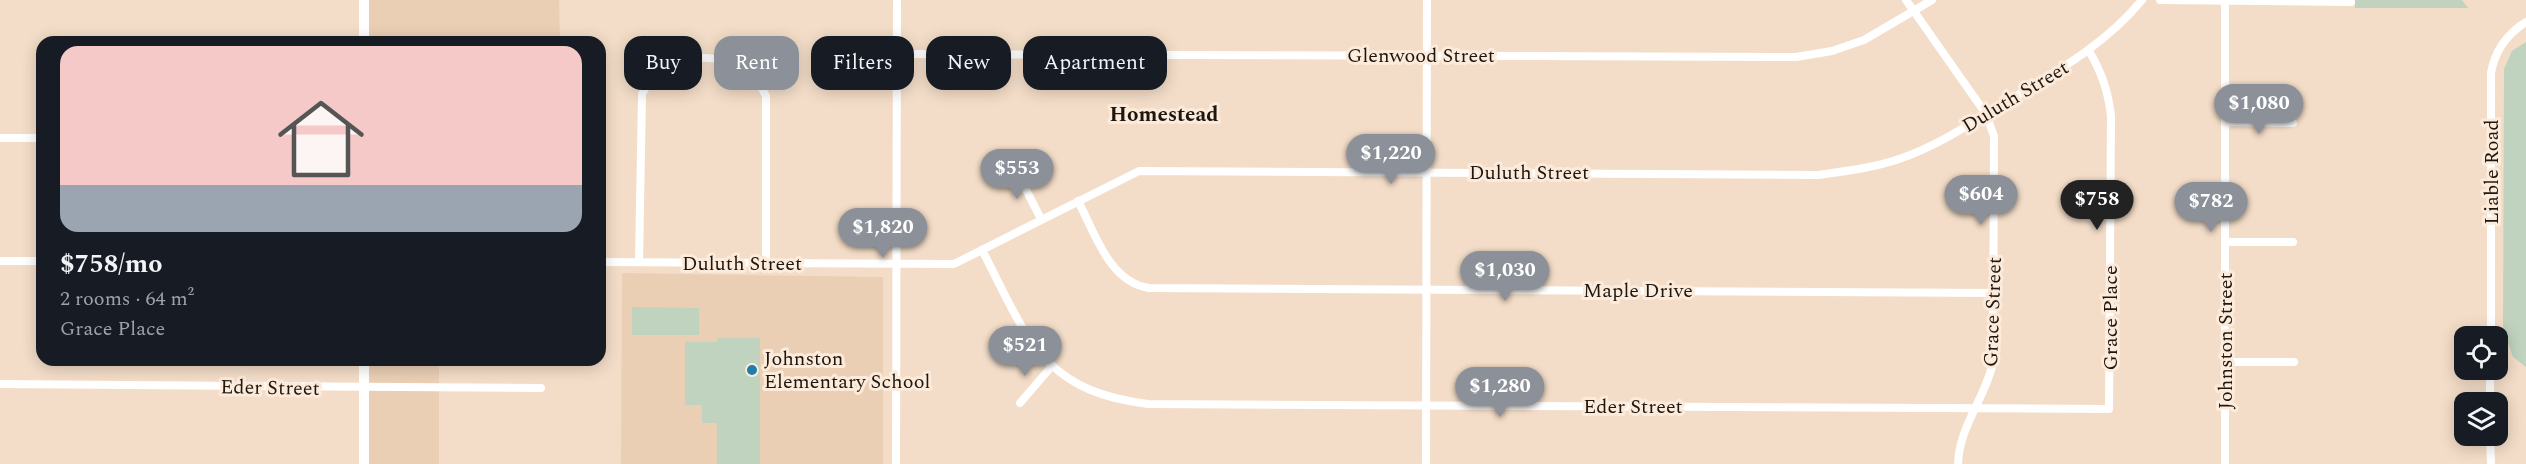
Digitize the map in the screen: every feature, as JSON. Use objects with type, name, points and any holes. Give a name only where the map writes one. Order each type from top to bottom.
[{"type":"street","points":[[364,0],[364,36]]},
{"type":"street","points":[[897,0],[897,36]]},
{"type":"street","points":[[1426,464],[1427,0]]},
{"type":"street","name":"Grace Street","points":[[1906,0],[1986,114],[1994,136],[1993,363],[1989,381],[1962,439],[1958,464]]},
{"type":"street","name":"Glenwood Street","points":[[914,54],[1796,57],[1832,51],[1864,40],[1932,0]]},
{"type":"street","name":"Duluth Street","points":[[606,262],[954,264],[1139,171],[1818,174],[1898,159],[1932,146],[2089,51],[2121,25],[2142,0]]},
{"type":"street","points":[[2160,0],[2351,2]]},
{"type":"street","name":"Johnston Street","points":[[2225,2],[2225,464]]},
{"type":"street","name":"Liable Road","points":[[2491,326],[2491,72],[2500,47],[2509,35],[2526,22]]},
{"type":"street","name":"Grace Place","points":[[2089,51],[2108,90],[2111,116],[2109,409]]},
{"type":"street","points":[[639,262],[642,94],[647,84],[659,71],[673,62],[705,58],[736,64],[752,74],[766,96],[766,263]]},
{"type":"street","points":[[896,464],[897,90]]},
{"type":"street","points":[[2225,122],[2293,123]]},
{"type":"street","points":[[0,138],[36,138]]},
{"type":"street","points":[[1016,170],[1041,219]]},
{"type":"street","name":"Maple Drive","points":[[1078,201],[1114,269],[1129,283],[1140,287],[1994,292]]},
{"type":"street","points":[[2224,242],[2293,243]]},
{"type":"street","name":"Eder Street","points":[[982,250],[1020,322],[1051,367],[1092,392],[1114,400],[1148,404],[2109,409]]},
{"type":"street","points":[[0,261],[36,261]]},
{"type":"street","points":[[2225,362],[2294,362]]},
{"type":"street","points":[[364,366],[364,464]]},
{"type":"street","points":[[1020,403],[1051,367]]},
{"type":"street","name":"Eder Street","points":[[0,384],[541,388]]},
{"type":"street","points":[[2490,446],[2490,464]]},
{"type":"shaded area","points":[[367,0],[559,0],[560,36],[367,36]]},
{"type":"shaded area","name":"Johnston Elementary School","points":[[622,273],[883,277],[883,464],[621,464]]},
{"type":"shaded area","points":[[367,366],[439,366],[439,464],[367,464]]},
{"type":"green space","points":[[2355,0],[2462,0],[2468,8],[2355,8]]},
{"type":"green space","points":[[2526,42],[2526,367],[2513,357],[2508,343],[2508,326],[2503,326],[2504,69],[2512,51]]},
{"type":"green space","points":[[632,307],[699,308],[699,335],[632,335]]},
{"type":"green space","points":[[718,338],[760,338],[760,464],[717,464],[717,423],[702,423],[702,405],[685,405],[685,342],[717,342]]},
{"type":"place","name":"Johnston Elementary School","points":[[752,370]]},
{"type":"district","name":"Homestead","points":[[1164,114]]}]
